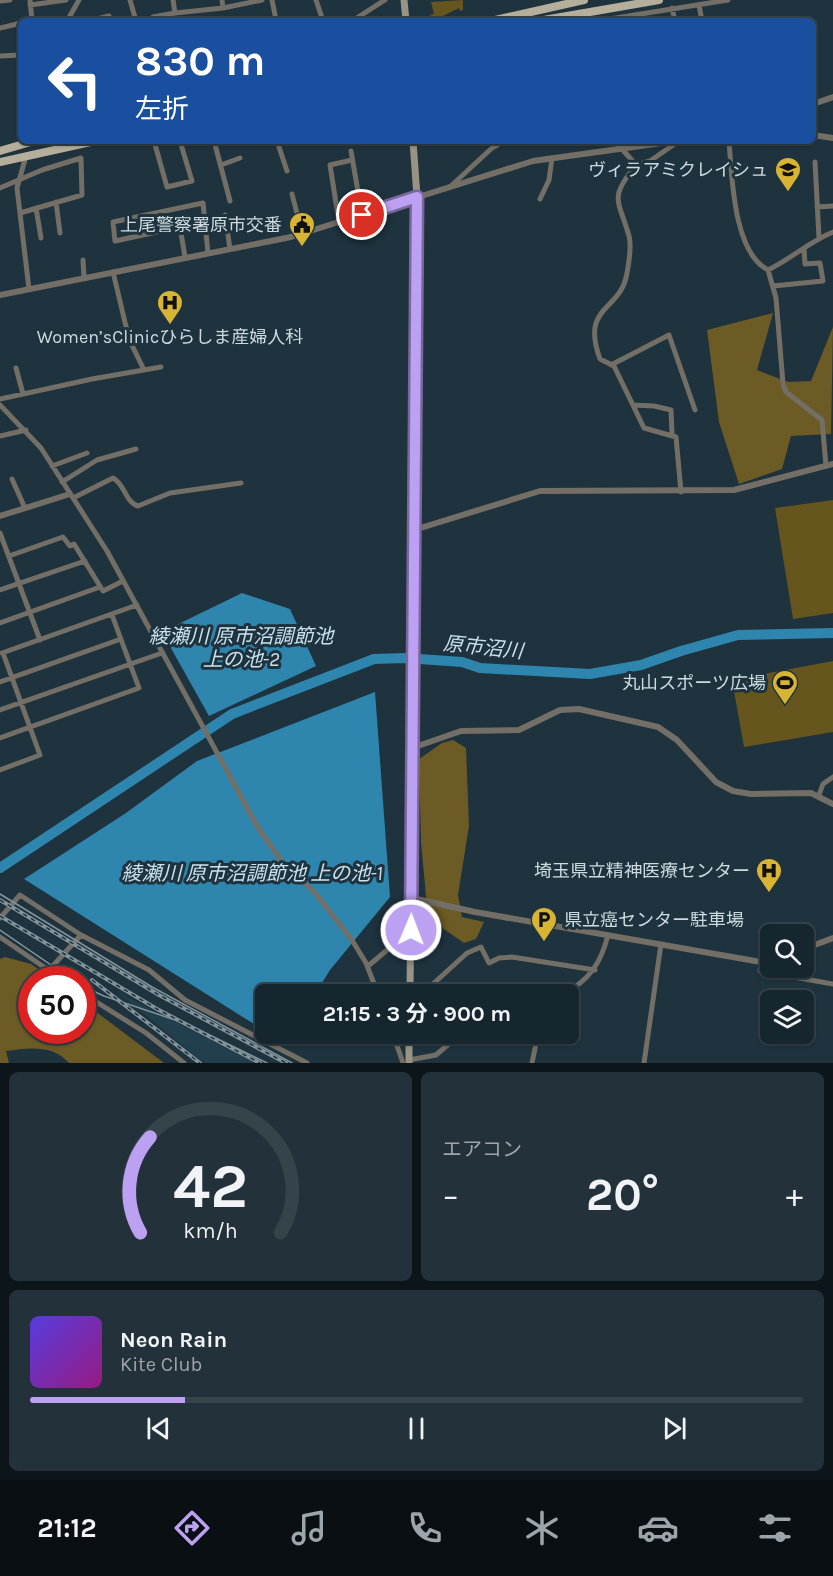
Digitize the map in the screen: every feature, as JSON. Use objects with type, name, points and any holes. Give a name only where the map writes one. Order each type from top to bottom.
[{"type":"main road","points":[[404,0],[406,18]]},
{"type":"main road","points":[[504,18],[584,0]]},
{"type":"main road","points":[[553,18],[658,0]]},
{"type":"main road","points":[[555,6],[552,13],[558,17]]},
{"type":"main road","points":[[544,9],[549,13],[544,18]]},
{"type":"main road","points":[[0,152],[24,144]]},
{"type":"main road","points":[[0,162],[81,144]]},
{"type":"main road","points":[[410,984],[417,197],[413,144]]},
{"type":"main road","points":[[407,1062],[408,1044]]},
{"type":"street","points":[[0,1],[9,0]]},
{"type":"street","points":[[31,18],[30,2],[66,0]]},
{"type":"street","points":[[68,18],[78,0],[86,0]]},
{"type":"street","points":[[130,0],[135,18]]},
{"type":"street","points":[[173,0],[175,13]]},
{"type":"street","points":[[222,0],[223,8]]},
{"type":"street","points":[[153,17],[223,8],[262,0]]},
{"type":"street","points":[[272,0],[276,18]]},
{"type":"street","points":[[316,0],[322,18]]},
{"type":"street","points":[[611,8],[622,18],[728,0]]},
{"type":"street","points":[[356,18],[381,1]]},
{"type":"street","points":[[699,5],[701,18]]},
{"type":"street","points":[[672,8],[674,18]]},
{"type":"street","points":[[647,13],[649,18]]},
{"type":"street","points":[[0,28],[18,23]]},
{"type":"street","points":[[0,56],[18,54]]},
{"type":"street","points":[[816,103],[833,97]]},
{"type":"street","points":[[816,135],[833,138]]},
{"type":"street","points":[[155,144],[167,187],[192,181],[181,144]]},
{"type":"street","points":[[215,144],[230,201]]},
{"type":"street","points":[[278,144],[287,171]]},
{"type":"street","points":[[452,185],[499,144]]},
{"type":"street","points":[[618,144],[636,165]]},
{"type":"street","points":[[0,295],[302,233],[512,166],[654,144]]},
{"type":"street","points":[[672,434],[649,431],[644,428],[614,366],[600,359],[593,334],[597,317],[625,284],[630,238],[619,210],[620,186],[636,165],[650,161],[673,144]]},
{"type":"street","points":[[414,530],[540,491],[568,489],[681,492],[752,487],[830,465],[822,420],[786,392],[783,384],[773,286],[768,270],[759,265],[736,219],[729,144]]},
{"type":"street","points":[[351,151],[362,215]]},
{"type":"street","points":[[26,156],[18,182],[29,289]]},
{"type":"street","points":[[0,188],[42,170],[81,158],[82,195],[20,213]]},
{"type":"street","points":[[221,165],[240,158]]},
{"type":"street","points":[[540,199],[549,180],[552,158]]},
{"type":"street","points":[[339,222],[330,165],[352,160]]},
{"type":"street","points":[[815,162],[819,238]]},
{"type":"street","points":[[292,194],[302,233]]},
{"type":"street","points":[[56,202],[60,233]]},
{"type":"street","points":[[185,257],[180,227],[115,241],[113,222],[204,203],[208,253]]},
{"type":"street","points":[[817,207],[833,206]]},
{"type":"street","points":[[36,208],[40,238]]},
{"type":"street","points":[[225,215],[230,249]]},
{"type":"street","points":[[768,270],[819,238],[833,232]]},
{"type":"street","points":[[773,286],[823,281],[820,263],[805,264],[804,249]]},
{"type":"street","points":[[83,260],[84,278]]},
{"type":"street","points":[[113,272],[129,339],[144,370]]},
{"type":"street","points":[[610,365],[669,335],[695,411]]},
{"type":"street","points":[[0,399],[161,367]]},
{"type":"street","points":[[16,368],[23,394]]},
{"type":"street","points":[[0,405],[26,430],[72,496],[137,605],[257,826],[282,862],[323,902],[352,940],[368,966],[374,984]]},
{"type":"street","points":[[633,405],[654,406],[671,411],[672,434],[678,441],[681,492]]},
{"type":"street","points":[[0,436],[26,430]]},
{"type":"street","points":[[62,482],[97,460],[136,449]]},
{"type":"street","points":[[52,466],[87,453]]},
{"type":"street","points":[[0,516],[72,496],[113,478],[120,482],[131,503],[138,506],[170,493],[241,483]]},
{"type":"street","points":[[12,479],[25,508]]},
{"type":"street","points":[[0,533],[40,640]]},
{"type":"street","points":[[9,556],[63,537],[70,546],[74,544],[103,591],[123,581]]},
{"type":"street","points":[[0,590],[85,561]]},
{"type":"street","points":[[0,623],[100,587]]},
{"type":"street","points":[[0,770],[40,754],[2,653],[137,605]]},
{"type":"street","points":[[0,738],[139,688],[112,615]]},
{"type":"street","points":[[0,682],[121,639]]},
{"type":"street","points":[[0,711],[162,653]]},
{"type":"street","points":[[412,748],[460,731],[519,730],[560,710],[579,709],[658,727],[677,741],[716,782],[733,791],[819,795],[833,804]]},
{"type":"street","points":[[819,795],[823,784],[833,777]]},
{"type":"street","points":[[0,918],[20,895],[81,935],[149,970],[185,1000],[307,1063]]},
{"type":"street","points":[[412,898],[475,912],[760,962]]},
{"type":"street","points":[[368,966],[411,930]]},
{"type":"street","points":[[53,966],[81,935]]},
{"type":"street","points":[[579,984],[595,970],[603,954],[608,935]]},
{"type":"street","points":[[0,937],[43,966]]},
{"type":"street","points":[[814,945],[833,938]]},
{"type":"street","points":[[644,1063],[661,944]]},
{"type":"street","points":[[433,984],[467,953],[481,947],[489,963],[499,958],[512,957],[595,970]]},
{"type":"street","points":[[801,978],[833,984]]},
{"type":"street","points":[[96,1002],[146,1033],[184,1063]]},
{"type":"street","points":[[398,1044],[407,1062],[436,1055],[449,1044]]},
{"type":"street","points":[[532,1063],[535,1044]]},
{"type":"shaded area","points":[[463,0],[463,10],[460,11],[459,8],[441,18],[431,18],[430,15],[434,14],[431,2]]},
{"type":"shaded area","points":[[773,313],[757,370],[788,382],[811,381],[833,327],[831,434],[791,436],[782,469],[739,484],[719,422],[707,330]]},
{"type":"shaded area","points":[[833,500],[833,613],[793,619],[775,508]]},
{"type":"shaded area","name":"丸山スポーツ広場","points":[[833,661],[833,732],[744,747],[732,680]]},
{"type":"shaded area","points":[[453,740],[466,748],[469,826],[458,895],[462,917],[484,922],[476,939],[464,943],[428,918],[421,842],[419,759],[442,743]]},
{"type":"shaded area","points":[[5,957],[34,966],[18,966],[18,1044],[96,1044],[96,1012],[164,1063],[69,1063],[56,1053],[31,1048],[6,1051],[9,1063],[0,1063],[0,959]]},
{"type":"shaded area","points":[[116,991],[189,1029],[256,1063],[204,1063]]},
{"type":"water","name":"綾瀬川 原市沼調節池 上の池-2","points":[[242,593],[290,609],[316,666],[209,716],[162,632]]},
{"type":"water","name":"綾瀬川 原市沼調節池 上の池-1","points":[[375,692],[390,897],[330,970],[321,984],[255,984],[255,1025],[24,879],[126,813],[197,761]]},
{"type":"waterway","name":"原市沼川","points":[[0,868],[232,714],[374,659],[405,658],[462,662],[480,668],[590,674],[641,665],[738,635],[833,633]]},
{"type":"tram line","points":[[0,894],[152,987],[292,1063]]},
{"type":"tram line","points":[[0,930],[53,966]]},
{"type":"tram line","points":[[96,992],[187,1024],[267,1063]]},
{"type":"railway","points":[[0,900],[159,995],[286,1063]]},
{"type":"railway","points":[[0,916],[157,1009],[260,1063]]},
{"type":"railway","points":[[96,983],[200,1063]]},
{"type":"place","name":"ヴィラアミクレイシュ","points":[[788,193]]},
{"type":"place","name":"上尾警察署原市交番","points":[[302,248]]},
{"type":"place","name":"Women’sClinicひらしま産婦人科","points":[[170,326]]},
{"type":"place","name":"丸山スポーツ広場","points":[[785,706]]},
{"type":"place","name":"埼玉県立精神医療センター","points":[[769,894]]},
{"type":"place","name":"県立癌センター駐車場","points":[[544,943]]},
{"type":"route","points":[[362,215],[417,197],[411,930]]}]
